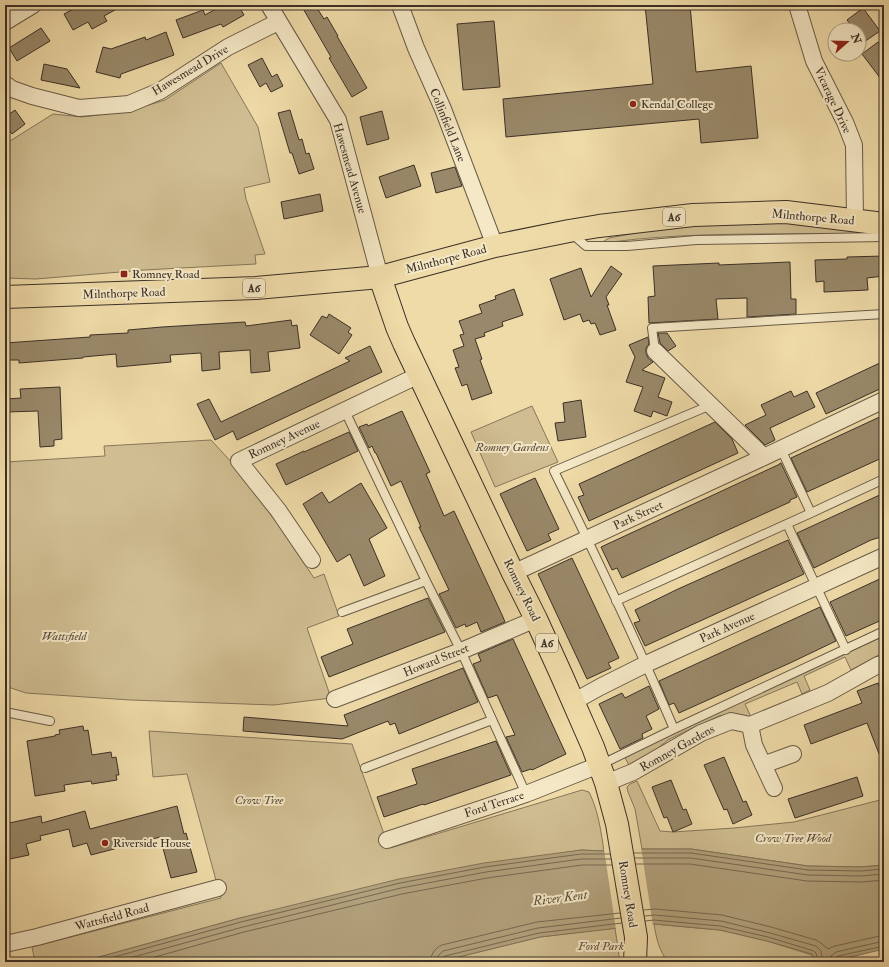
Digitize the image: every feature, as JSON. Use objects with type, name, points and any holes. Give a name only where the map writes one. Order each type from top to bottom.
[{"type":"main road","name":"Milnthorpe Road","points":[[5,297],[256,288],[380,277],[495,246],[568,231],[693,215],[786,212],[884,224]]},
{"type":"main road","name":"Romney Road","points":[[380,277],[397,327],[536,619],[593,747],[617,824],[636,938],[645,961]]},
{"type":"street","points":[[5,22],[33,5]]},
{"type":"street","name":"Hawesmead Avenue","points":[[269,5],[338,120],[380,277]]},
{"type":"street","name":"Collinfield Lane","points":[[400,5],[416,48],[443,109],[495,246]]},
{"type":"street","name":"Vicarage Drive","points":[[797,5],[814,61],[845,122],[854,144],[855,220]]},
{"type":"street","name":"Hawesmead Drive","points":[[5,84],[12,89],[32,96],[79,108],[129,104],[160,91],[228,47],[278,22]]},
{"type":"street","points":[[654,351],[764,457]]},
{"type":"street","name":"Romney Avenue","points":[[312,560],[278,510],[239,461],[419,375]]},
{"type":"street","name":"Park Street","points":[[513,573],[884,400]]},
{"type":"street","name":"Park Avenue","points":[[573,702],[646,664],[884,556]]},
{"type":"street","name":"Howard Street","points":[[335,699],[461,651],[536,619]]},
{"type":"street","points":[[774,788],[754,745],[750,725],[828,693],[884,663]]},
{"type":"street","name":"Romney Gardens","points":[[602,774],[633,772],[701,733],[731,721],[750,725]]},
{"type":"street","points":[[763,765],[793,754]]},
{"type":"street","name":"Ford Terrace","points":[[387,840],[526,794],[602,774]]},
{"type":"street","name":"Wattsfield Road","points":[[5,944],[218,888]]},
{"type":"lane","points":[[568,231],[586,246],[627,246],[696,240],[884,237]]},
{"type":"lane","points":[[654,351],[652,328],[884,314]]},
{"type":"lane","points":[[674,729],[646,664],[554,471],[711,405]]},
{"type":"lane","points":[[345,411],[461,651],[526,794]]},
{"type":"lane","points":[[781,449],[810,513]]},
{"type":"lane","points":[[616,601],[884,479]]},
{"type":"lane","points":[[787,524],[846,650]]},
{"type":"lane","points":[[342,612],[426,581]]},
{"type":"lane","points":[[602,774],[674,729],[884,631]]},
{"type":"lane","points":[[5,712],[50,721]]},
{"type":"lane","points":[[365,768],[492,720]]},
{"type":"green space","points":[[221,63],[258,127],[270,182],[244,188],[246,199],[265,254],[255,255],[256,264],[144,270],[36,279],[5,278],[5,136],[10,141],[53,114],[82,117],[129,111],[165,100]]},
{"type":"green space","points":[[787,222],[878,234],[692,235],[636,239],[599,244],[609,238],[647,231],[692,226]]},
{"type":"green space","name":"Romney Gardens","points":[[532,406],[558,462],[495,487],[471,432]]},
{"type":"green space","name":"Wattsfield","points":[[211,440],[235,466],[282,530],[314,578],[324,574],[339,616],[307,628],[331,698],[274,705],[130,700],[26,693],[5,686],[5,462],[105,456],[104,446]]},
{"type":"green space","points":[[884,636],[884,653],[851,670],[845,657],[804,676],[810,690],[802,694],[797,682],[745,704],[751,717],[729,714],[719,716],[668,740],[652,753],[629,765],[625,758],[675,732]]},
{"type":"green space","name":"Crow Tree","points":[[149,731],[352,744],[390,848],[582,790],[589,792],[595,806],[604,851],[581,850],[240,918],[81,962],[30,962],[34,957],[32,947],[221,898],[187,774],[153,777]]},
{"type":"green space","name":"Crow Tree Wood","points":[[637,781],[660,831],[673,832],[794,822],[884,799],[884,865],[861,867],[808,866],[691,849],[642,849],[635,809],[627,787]]},
{"type":"green space","points":[[654,924],[720,930],[767,941],[812,955],[814,962],[668,962],[660,949]]},
{"type":"green space","name":"Ford Park","points":[[615,928],[620,962],[438,962],[540,937]]},
{"type":"water","name":"River Kent","points":[[691,849],[808,866],[861,867],[884,865],[884,949],[830,962],[814,962],[812,954],[767,941],[720,930],[654,924],[540,937],[438,962],[81,962],[240,918],[399,879],[484,863],[581,850],[604,851]]},
{"type":"pier","points":[[641,847],[653,926],[616,930],[604,849]]},
{"type":"building","points":[[81,5],[124,5],[104,16],[107,21],[92,29],[88,22],[73,30],[64,14]]},
{"type":"building","points":[[223,5],[238,5],[244,15],[223,27],[221,24],[183,38],[176,20],[203,10],[205,15]]},
{"type":"building","points":[[301,5],[315,5],[324,19],[327,17],[367,88],[352,97],[329,58],[331,57]]},
{"type":"building","points":[[645,5],[690,5],[696,72],[751,66],[758,138],[701,143],[699,119],[506,137],[503,99],[653,84]]},
{"type":"building","points":[[863,8],[880,31],[867,40],[867,22],[849,22],[847,20]]},
{"type":"building","points":[[494,21],[500,87],[463,90],[457,24]]},
{"type":"building","points":[[41,28],[50,41],[17,61],[9,48]]},
{"type":"building","points":[[166,32],[174,55],[121,74],[120,78],[96,72],[103,47],[111,49],[145,37],[146,40]]},
{"type":"building","points":[[878,42],[884,51],[884,83],[867,61],[867,50]]},
{"type":"building","points":[[262,58],[272,77],[277,74],[283,86],[271,92],[266,83],[260,87],[248,65]]},
{"type":"building","points":[[44,64],[67,69],[80,88],[41,80]]},
{"type":"building","points":[[15,110],[25,124],[12,134],[5,124],[5,117]]},
{"type":"building","points":[[290,110],[299,140],[302,139],[306,154],[309,153],[314,169],[299,174],[292,153],[290,153],[278,113]]},
{"type":"building","points":[[382,111],[389,139],[367,145],[360,117]]},
{"type":"building","points":[[414,165],[421,186],[386,198],[379,177]]},
{"type":"building","points":[[455,167],[462,186],[436,193],[431,173]]},
{"type":"building","points":[[320,194],[323,211],[284,219],[281,202]]},
{"type":"building","points":[[884,256],[884,276],[867,278],[868,290],[824,292],[824,281],[816,282],[815,260]]},
{"type":"building","points":[[790,262],[791,299],[796,299],[796,314],[747,317],[747,298],[716,299],[718,319],[649,323],[648,297],[655,296],[653,266]]},
{"type":"building","points":[[611,266],[622,274],[606,297],[609,305],[607,305],[616,330],[600,335],[595,323],[591,324],[589,320],[583,322],[580,314],[564,320],[550,279],[581,268],[591,297]]},
{"type":"building","points":[[514,289],[523,315],[502,322],[503,326],[484,333],[485,336],[475,339],[482,359],[480,360],[492,393],[472,400],[467,384],[462,386],[455,368],[459,367],[453,350],[464,346],[460,335],[464,334],[459,321],[482,313],[479,305],[496,299],[495,296]]},
{"type":"building","points":[[329,314],[351,328],[348,332],[352,335],[339,354],[310,335],[322,316],[327,318]]},
{"type":"building","points":[[291,320],[292,326],[297,325],[300,348],[268,352],[270,371],[251,373],[250,350],[219,352],[220,369],[202,371],[201,353],[170,355],[171,362],[117,367],[116,354],[19,363],[19,360],[5,360],[5,343],[90,337],[90,335],[128,333],[128,330],[162,327],[245,322],[246,326]]},
{"type":"building","points":[[658,333],[667,333],[676,346],[668,351],[660,343]]},
{"type":"building","points":[[648,337],[649,344],[646,348],[646,353],[648,358],[653,362],[642,370],[665,378],[658,397],[672,402],[667,416],[653,411],[651,417],[634,411],[643,387],[626,382],[635,357],[629,345]]},
{"type":"building","points":[[370,346],[382,372],[237,440],[233,431],[215,440],[197,404],[209,399],[221,422],[350,361],[345,358]]},
{"type":"building","points":[[884,361],[884,387],[826,414],[816,393]]},
{"type":"building","points":[[60,387],[62,439],[54,440],[54,446],[40,447],[38,411],[7,412],[6,399],[21,398],[20,389]]},
{"type":"building","points":[[791,391],[794,397],[807,391],[815,407],[770,428],[775,440],[765,445],[745,425],[766,415],[761,405]]},
{"type":"building","points":[[581,400],[586,437],[558,441],[555,423],[565,422],[563,403]]},
{"type":"building","points":[[402,411],[430,472],[426,474],[444,516],[454,511],[505,622],[481,632],[477,622],[466,627],[465,624],[456,628],[439,594],[449,590],[419,527],[421,527],[401,481],[391,486],[376,453],[372,446],[369,448],[359,427],[367,424],[368,426]]},
{"type":"building","points":[[884,415],[884,457],[807,492],[791,458]]},
{"type":"building","points":[[715,422],[732,439],[738,453],[589,521],[578,497],[584,495],[579,484]]},
{"type":"building","points":[[349,432],[358,451],[286,485],[276,464]]},
{"type":"building","points":[[780,463],[797,497],[790,500],[790,502],[622,578],[617,568],[612,570],[601,547]]},
{"type":"building","points":[[535,478],[559,529],[548,534],[551,540],[527,551],[500,494]]},
{"type":"building","points":[[361,483],[387,528],[369,539],[385,576],[364,586],[350,554],[337,562],[303,504],[322,492],[329,503]]},
{"type":"building","points":[[884,493],[884,536],[871,540],[814,568],[797,533]]},
{"type":"building","points":[[788,540],[804,574],[645,646],[634,623],[640,621],[635,610],[678,589]]},
{"type":"building","points":[[572,558],[619,658],[608,663],[611,668],[587,679],[538,574]]},
{"type":"building","points":[[884,577],[884,619],[846,636],[830,602]]},
{"type":"building","points":[[428,598],[445,632],[329,677],[321,657],[353,644],[347,629]]},
{"type":"building","points":[[820,607],[836,641],[679,713],[674,703],[669,705],[659,681]]},
{"type":"building","points":[[513,639],[566,754],[532,770],[522,772],[506,737],[515,735],[497,695],[488,698],[473,664],[481,661],[478,654]]},
{"type":"building","points":[[463,668],[478,702],[399,734],[395,723],[390,725],[388,721],[342,739],[243,731],[244,717],[348,726],[344,715]]},
{"type":"building","points":[[878,683],[884,699],[884,764],[867,723],[811,744],[804,725],[862,703],[857,691]]},
{"type":"building","points":[[649,686],[659,709],[646,716],[652,729],[642,734],[643,738],[620,749],[599,704],[622,693],[625,698]]},
{"type":"building","points":[[83,726],[84,731],[88,730],[92,755],[111,752],[112,758],[116,757],[119,775],[116,775],[117,780],[92,784],[91,781],[64,785],[65,791],[35,796],[27,741],[55,736],[60,734],[59,730]]},
{"type":"building","points":[[496,741],[511,775],[384,817],[377,797],[417,784],[412,769]]},
{"type":"building","points":[[724,757],[743,802],[746,801],[752,815],[733,824],[727,809],[724,810],[704,765]]},
{"type":"building","points":[[857,777],[863,796],[795,818],[788,799]]},
{"type":"building","points":[[671,780],[683,810],[686,809],[692,824],[673,832],[667,817],[664,818],[652,787]]},
{"type":"building","name":"Riverside House","points":[[177,806],[184,834],[186,833],[197,872],[171,878],[160,837],[91,855],[87,843],[73,847],[69,829],[40,836],[41,840],[26,844],[29,855],[5,860],[5,824],[41,816],[42,823],[85,811],[90,829]]},
{"type":"place","name":"Kendal College","points":[[633,104]]},
{"type":"place","name":"Romney Road","points":[[124,274]]},
{"type":"place","name":"Riverside House","points":[[105,843]]}]
